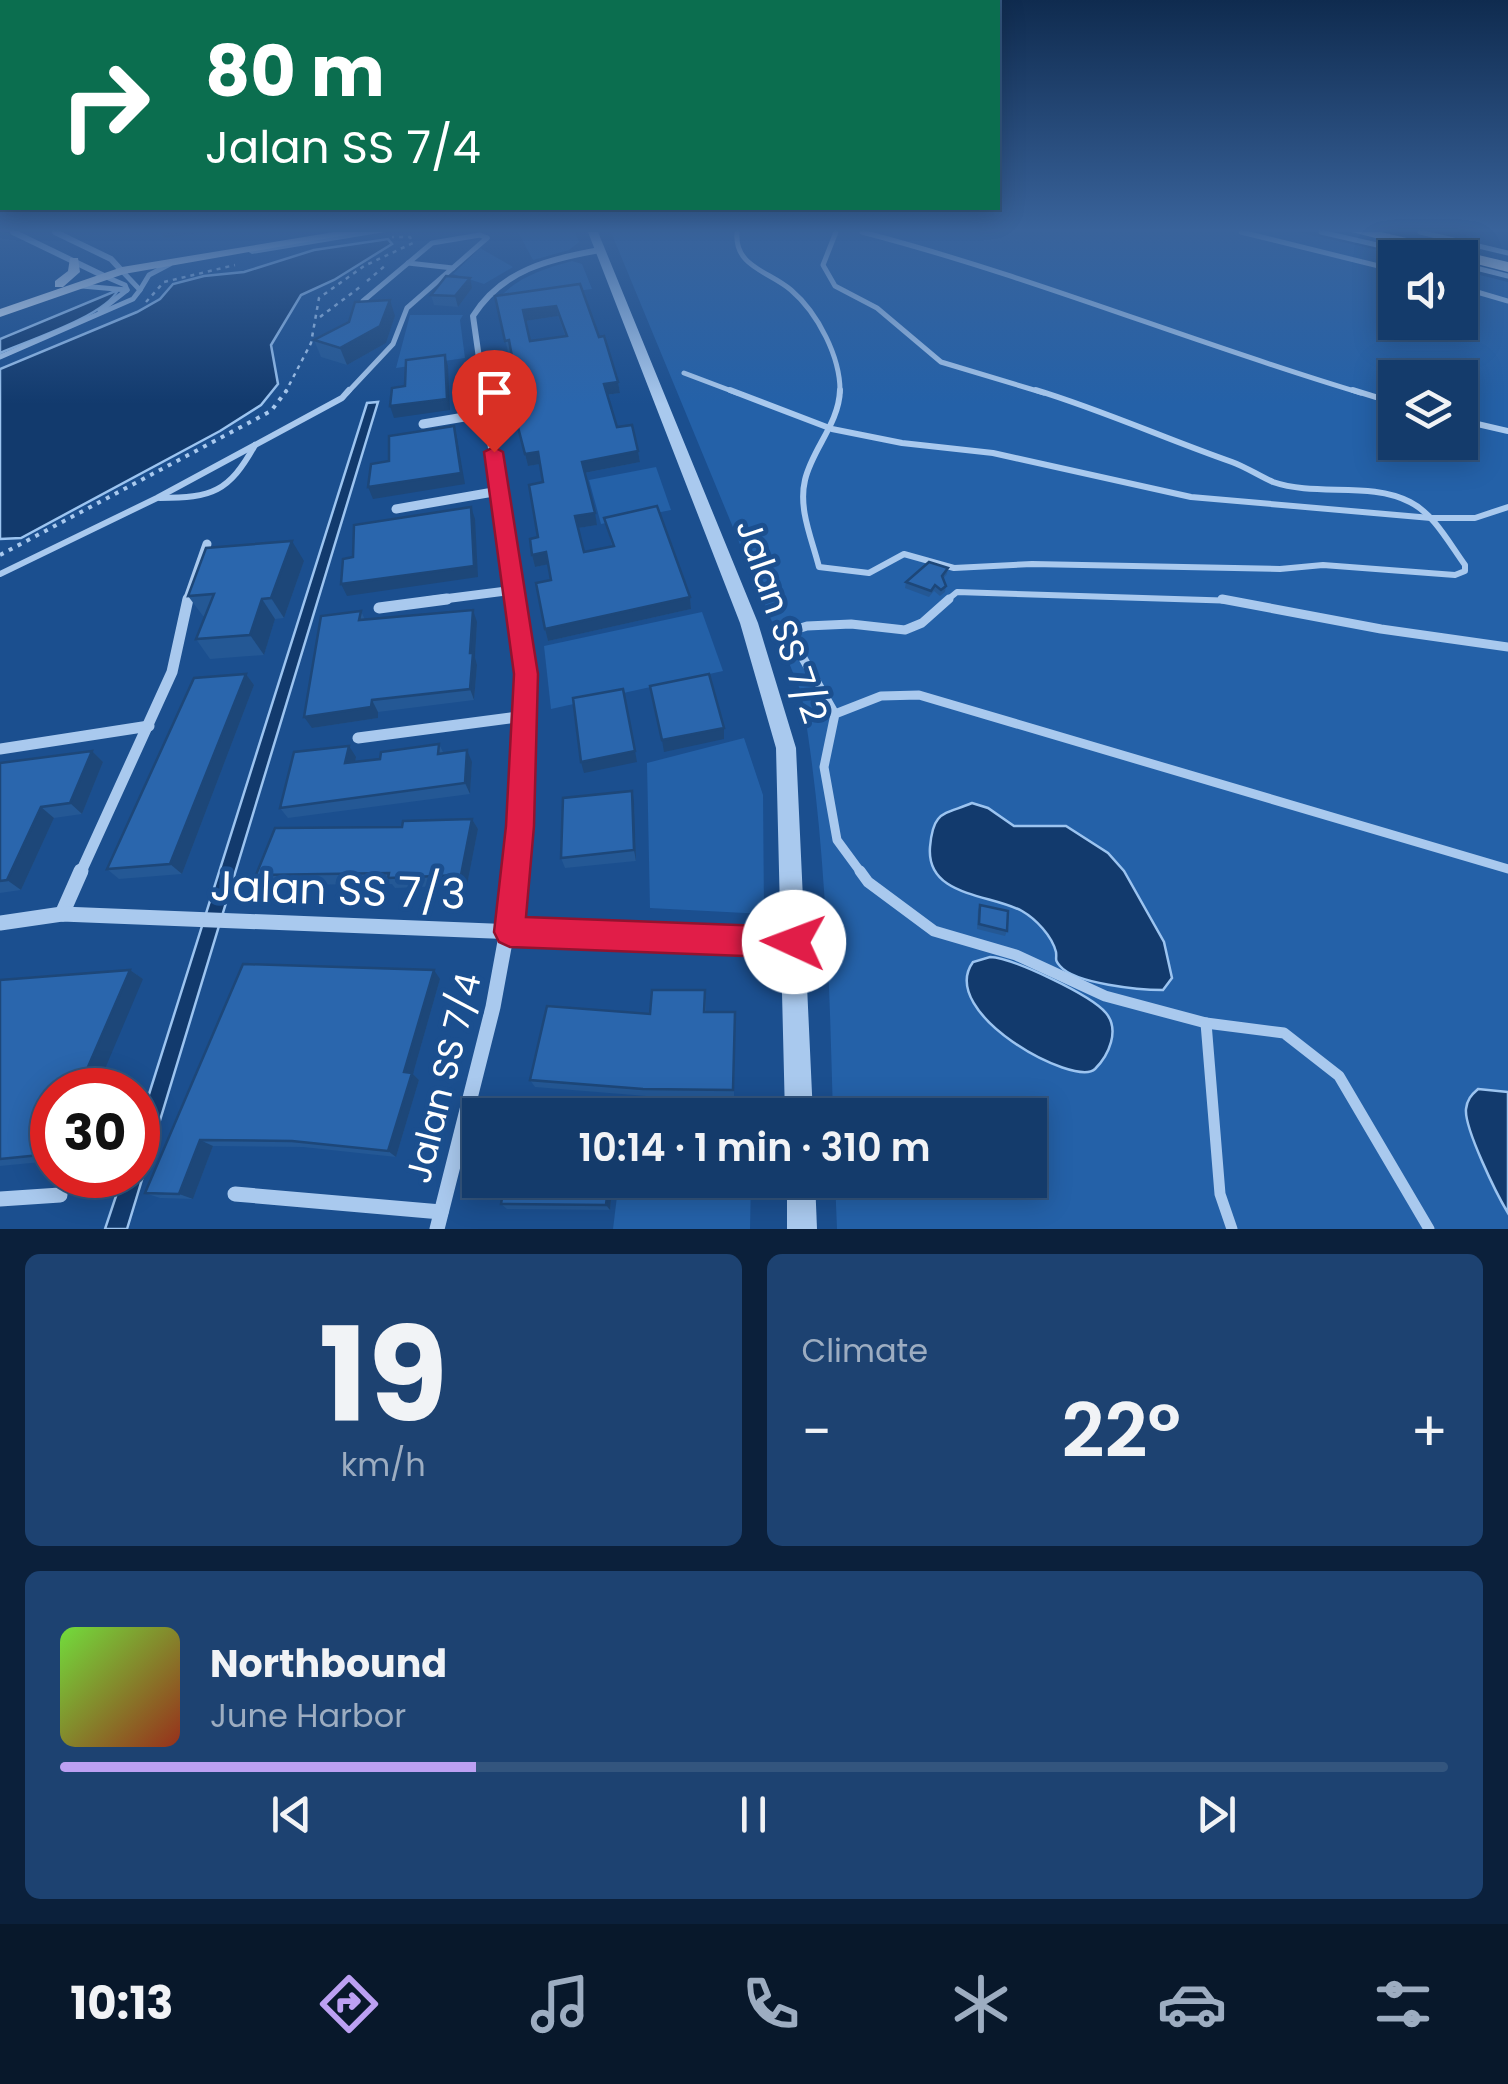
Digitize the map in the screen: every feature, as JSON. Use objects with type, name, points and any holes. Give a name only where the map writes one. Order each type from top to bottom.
[{"type":"main road","points":[[0,310],[53,289]]},
{"type":"street","name":"Jalan SS 7/4","points":[[439,1221],[510,932],[520,826],[526,674],[473,316],[491,289]]},
{"type":"street","name":"Jalan SS 7/2","points":[[616,289],[749,623],[786,748],[799,1098]]},
{"type":"street","points":[[423,424],[488,414]]},
{"type":"street","points":[[396,509],[499,491]]},
{"type":"street","points":[[62,914],[172,672],[181,620],[206,544]]},
{"type":"street","points":[[379,608],[514,590]]},
{"type":"street","points":[[358,738],[525,716]]},
{"type":"street","points":[[0,749],[149,726]]},
{"type":"street","name":"Jalan SS 7/3","points":[[0,922],[62,914],[794,942]]},
{"type":"street","points":[[235,1194],[439,1221]]},
{"type":"street","points":[[0,1200],[30,1198]]},
{"type":"street","points":[[801,1198],[802,1229]]},
{"type":"lane","points":[[57,334],[122,297],[127,290],[124,289]]},
{"type":"lane","points":[[368,308],[363,301],[376,289]]},
{"type":"lane","points":[[0,574],[157,498],[342,398],[393,344],[407,308],[428,289]]},
{"type":"lane","points":[[790,289],[826,336],[838,368],[837,412],[832,430],[818,450],[803,491],[819,568],[869,574],[904,554],[954,568],[1032,564],[1280,569],[1323,565],[1455,575],[1466,572],[1431,518],[1413,503],[1394,495],[1304,489],[1274,482],[1233,462],[1199,453],[1078,403],[941,362],[925,353],[906,329],[883,311],[838,289]]},
{"type":"lane","points":[[1050,289],[1243,358],[1378,398]]},
{"type":"lane","points":[[0,357],[115,309],[134,299],[140,290]]},
{"type":"lane","points":[[1478,292],[1508,301]]},
{"type":"lane","points":[[391,308],[407,308]]},
{"type":"lane","points":[[684,374],[832,430],[993,454],[1191,497],[1431,518],[1474,518],[1508,508]]},
{"type":"lane","points":[[1478,424],[1508,432]]},
{"type":"lane","points":[[157,498],[198,499],[216,493],[239,476],[255,445]]},
{"type":"lane","points":[[1428,1229],[1339,1076],[1284,1033],[1206,1023],[1105,996],[1016,954],[934,931],[868,882],[837,840],[824,767],[836,714],[788,632],[807,626],[850,624],[905,630],[922,623],[957,592],[1225,599],[1381,629],[1508,647]]},
{"type":"lane","points":[[836,714],[881,696],[919,695],[1508,869]]},
{"type":"lane","points":[[1206,1023],[1220,1194],[1232,1229]]},
{"type":"path","points":[[133,310],[160,289]]},
{"type":"path","points":[[0,555],[271,411],[294,376],[319,318],[318,298],[330,289]]},
{"type":"path","points":[[319,318],[353,289]]},
{"type":"shaded area","points":[[168,289],[313,289],[301,295],[271,345],[278,384],[261,405],[21,538],[0,539],[0,369],[160,299]]},
{"type":"shaded area","points":[[508,289],[589,289],[495,302]]},
{"type":"shaded area","points":[[635,289],[1378,289],[1378,340],[1478,340],[1478,289],[1508,289],[1508,1229],[837,1229],[836,1198],[1047,1198],[1047,1098],[832,1098],[828,956],[816,798],[801,692]]},
{"type":"shaded area","points":[[118,290],[83,318],[0,353],[0,339]]},
{"type":"shaded area","points":[[410,315],[463,315],[460,320],[465,358],[396,368]]},
{"type":"shaded area","points":[[378,402],[160,1120],[157,1068],[367,403]]},
{"type":"shaded area","points":[[656,467],[671,510],[601,524],[589,480]]},
{"type":"shaded area","points":[[702,612],[723,671],[551,709],[544,646]]},
{"type":"shaded area","points":[[744,738],[763,795],[764,914],[650,908],[647,763]]},
{"type":"shaded area","points":[[972,803],[988,808],[1014,826],[1066,826],[1108,853],[1124,871],[1164,942],[1172,978],[1163,990],[1108,985],[1068,972],[1057,962],[1047,934],[1027,914],[963,891],[938,876],[930,847],[934,826],[947,812]]},
{"type":"shaded area","points":[[990,957],[1051,979],[1106,1013],[1112,1027],[1111,1042],[1095,1069],[1082,1072],[1038,1057],[990,1023],[974,1003],[967,982],[973,962]]},
{"type":"shaded area","points":[[1478,1089],[1508,1092],[1508,1213],[1470,1131],[1467,1103]]},
{"type":"shaded area","points":[[115,1198],[136,1198],[127,1229],[105,1229]]},
{"type":"shaded area","points":[[617,1198],[751,1198],[750,1229],[613,1229]]},
{"type":"building","points":[[435,289],[461,289],[455,296],[431,295]]},
{"type":"building","points":[[542,289],[582,289],[599,337],[604,336],[618,382],[604,384],[617,427],[632,425],[638,451],[582,462],[595,513],[575,516],[584,552],[614,546],[604,518],[657,506],[690,597],[545,629],[536,583],[551,580],[546,552],[532,555],[530,539],[538,537],[529,485],[543,482],[538,452],[525,454],[513,408],[521,407],[509,340],[505,341],[495,296]],"holes":[[[556,306],[567,336],[530,341],[523,310]]]},
{"type":"building","points":[[390,300],[380,326],[340,348],[314,340],[349,322],[355,302]]},
{"type":"building","points":[[445,355],[447,399],[390,406],[392,388],[405,386],[406,360]]},
{"type":"building","points":[[454,426],[461,473],[368,487],[371,464],[389,461],[389,436]]},
{"type":"building","points":[[471,507],[474,566],[341,584],[343,559],[353,557],[354,525]]},
{"type":"building","points":[[292,541],[271,598],[262,599],[250,635],[196,639],[214,594],[188,596],[206,548]]},
{"type":"building","points":[[929,562],[948,568],[942,576],[946,586],[941,590],[935,585],[931,591],[906,582]]},
{"type":"building","points":[[473,610],[470,689],[372,700],[371,707],[304,717],[321,616],[361,611],[359,620]]},
{"type":"building","points":[[246,674],[170,864],[107,869],[194,678]]},
{"type":"building","points":[[709,674],[724,728],[662,740],[650,686]]},
{"type":"building","points":[[623,689],[635,751],[581,762],[573,698]]},
{"type":"building","points":[[439,744],[438,754],[467,750],[465,783],[280,808],[294,752],[349,746],[345,763],[380,759],[381,752]]},
{"type":"building","points":[[92,751],[70,803],[41,807],[7,880],[0,881],[0,763]]},
{"type":"building","points":[[632,791],[634,850],[561,858],[563,798]]},
{"type":"building","points":[[472,819],[461,875],[256,875],[275,828],[402,827],[403,821]]},
{"type":"building","points":[[980,905],[1008,911],[1007,931],[979,924]]},
{"type":"building","points":[[243,964],[434,970],[404,1072],[412,1073],[388,1151],[292,1141],[200,1140],[179,1194],[160,1193],[160,1158]]},
{"type":"building","points":[[130,970],[88,1068],[30,1068],[30,1156],[0,1159],[0,980]]},
{"type":"building","points":[[652,990],[705,990],[704,1012],[735,1012],[733,1090],[643,1089],[530,1080],[547,1006],[650,1014]]},
{"type":"building","points":[[502,1198],[607,1198],[606,1205],[501,1204]]},
{"type":"route","points":[[494,452],[526,674],[520,826],[510,932],[794,942]]}]
